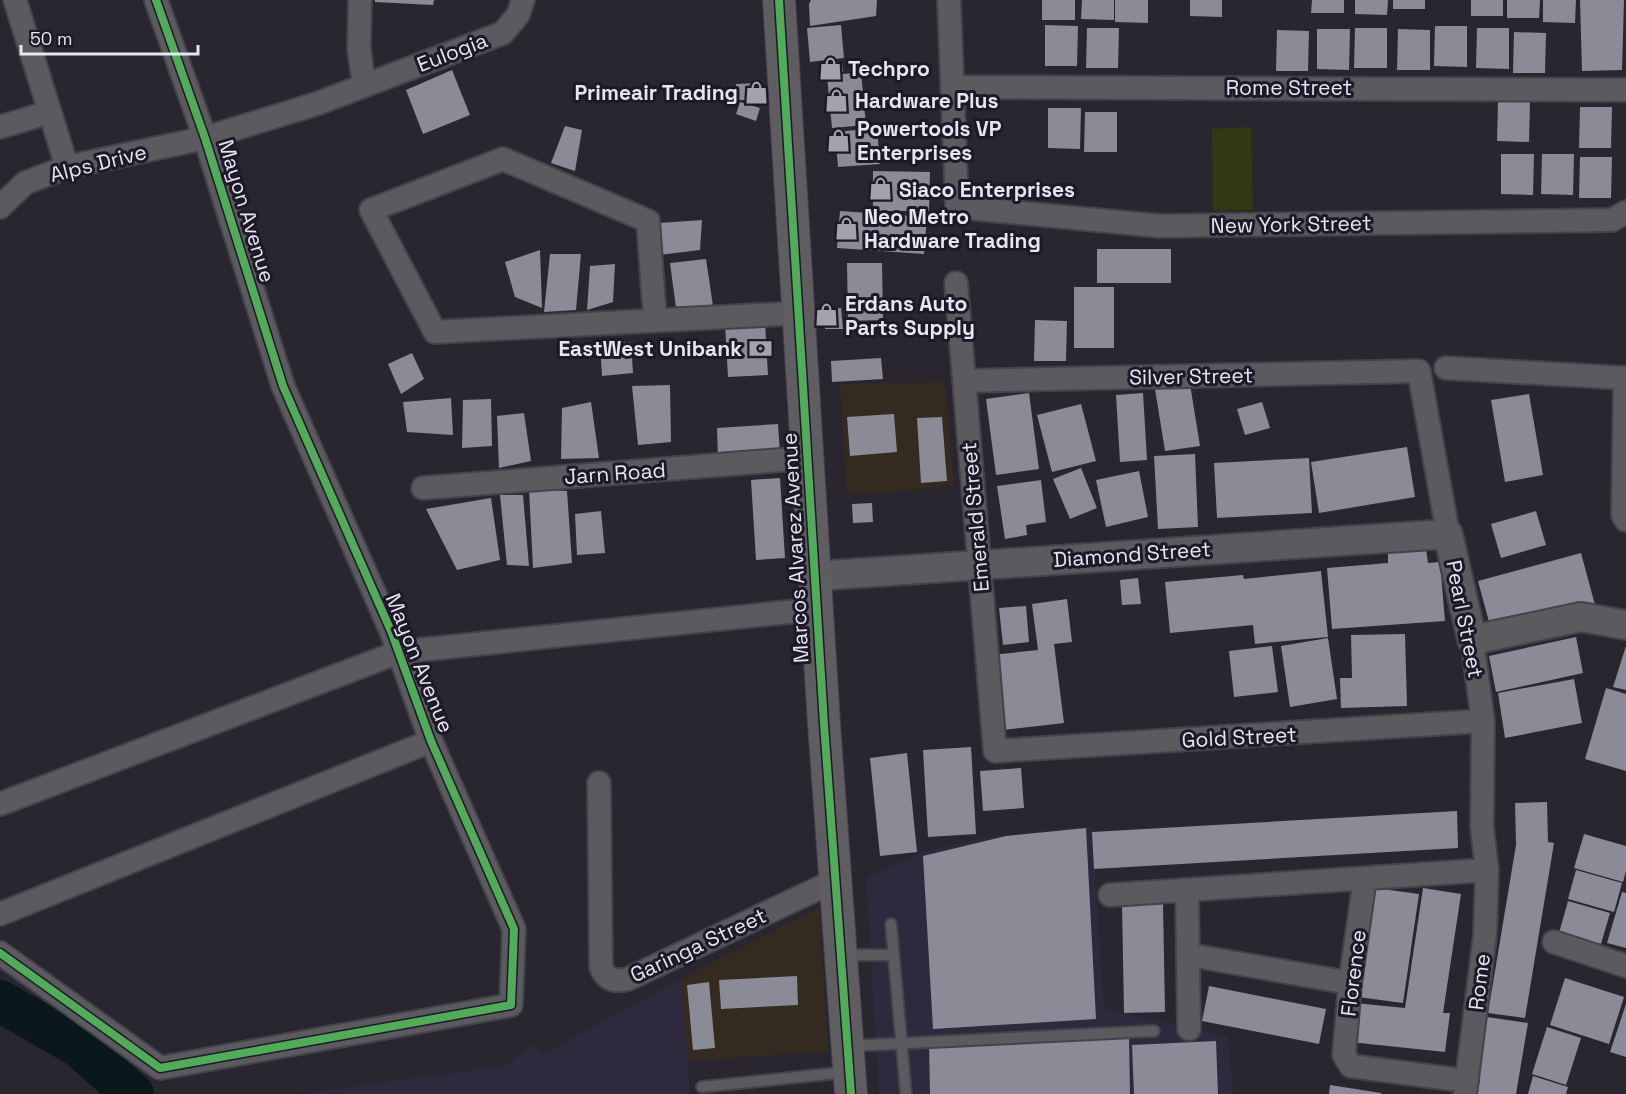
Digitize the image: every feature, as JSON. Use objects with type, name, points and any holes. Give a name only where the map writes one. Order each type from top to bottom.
[{"type":"main road","name":"Marcos Alvarez Avenue","points":[[779,0],[817,609],[850,1071]]},
{"type":"street","points":[[15,0],[67,167]]},
{"type":"street","name":"Mayon Avenue","points":[[0,953],[160,1068],[511,1005],[514,928],[431,741],[399,652],[283,386],[205,138],[156,0]]},
{"type":"street","points":[[360,0],[359,49],[364,85]]},
{"type":"street","name":"Eulogia","points":[[205,138],[316,104],[503,33],[518,15],[524,0]]},
{"type":"street","points":[[949,0],[952,87]]},
{"type":"street","name":"Rome Street","points":[[952,87],[1626,90]]},
{"type":"street","name":"New York Street","points":[[952,87],[957,207],[1160,226],[1612,220],[1625,213]]},
{"type":"street","points":[[0,127],[50,112]]},
{"type":"street","name":"Alps Drive","points":[[0,207],[25,183],[67,167],[205,138]]},
{"type":"street","points":[[655,319],[648,221],[503,159],[371,210],[435,332],[800,313]]},
{"type":"street","name":"Emerald Street","points":[[956,284],[994,751]]},
{"type":"street","points":[[1446,368],[1625,378],[1623,516],[1626,520]]},
{"type":"street","name":"Silver Street","points":[[964,381],[1419,371]]},
{"type":"street","name":"Pearl Street","points":[[1419,371],[1448,534],[1472,640],[1484,721],[1482,827],[1487,870]]},
{"type":"street","name":"Jarn Road","points":[[423,488],[807,458]]},
{"type":"street","name":"Diamond Street","points":[[815,576],[1448,534]]},
{"type":"street","points":[[0,804],[399,652],[817,609]]},
{"type":"street","points":[[1472,640],[1581,617],[1626,625]]},
{"type":"street","name":"Gold Street","points":[[994,751],[1484,721]]},
{"type":"street","points":[[0,914],[431,741]]},
{"type":"street","name":"Garinga Street","points":[[599,783],[602,967],[607,977],[613,980],[628,979],[836,880]]},
{"type":"street","points":[[1110,895],[1487,870]]},
{"type":"street","name":"Rome","points":[[1466,1088],[1485,935],[1487,870]]},
{"type":"street","name":"Florence","points":[[1365,878],[1350,983],[1344,1055],[1351,1066],[1466,1088]]},
{"type":"street","points":[[1187,890],[1190,955],[1189,1029]]},
{"type":"street","points":[[1554,942],[1626,966]]},
{"type":"street","points":[[1190,955],[1350,983]]},
{"type":"lane","points":[[891,924],[906,1094]]},
{"type":"lane","points":[[842,955],[893,955]]},
{"type":"lane","points":[[702,1087],[850,1071],[901,1043],[1154,1031]]},
{"type":"shaded area","points":[[945,382],[954,486],[847,495],[840,384]]},
{"type":"shaded area","points":[[1092,826],[1104,1009],[1228,1037],[1233,1094],[879,1094],[866,878],[924,851],[982,838]]},
{"type":"shaded area","points":[[819,908],[828,1051],[688,1061],[681,979]]},
{"type":"shaded area","points":[[681,979],[690,1094],[300,1094],[505,1066],[533,1045],[543,1054]]},
{"type":"green space","points":[[1251,127],[1253,210],[1213,211],[1212,129]]},
{"type":"building","points":[[375,0],[434,0],[433,5],[375,2]]},
{"type":"building","points":[[811,0],[877,0],[876,16],[810,26],[809,4]]},
{"type":"building","points":[[1042,0],[1075,0],[1075,20],[1042,20]]},
{"type":"building","points":[[1082,0],[1114,0],[1114,20],[1081,19]]},
{"type":"building","points":[[1115,0],[1148,0],[1148,23],[1115,22]]},
{"type":"building","points":[[1190,0],[1222,0],[1222,17],[1190,16]]},
{"type":"building","points":[[1312,0],[1344,0],[1344,13],[1311,13]]},
{"type":"building","points":[[1355,0],[1388,0],[1387,15],[1355,14]]},
{"type":"building","points":[[1393,0],[1425,0],[1425,9],[1393,9]]},
{"type":"building","points":[[1471,0],[1503,0],[1503,16],[1471,16]]},
{"type":"building","points":[[1507,0],[1540,0],[1539,18],[1507,18]]},
{"type":"building","points":[[1543,0],[1576,0],[1575,23],[1543,22]]},
{"type":"building","points":[[1580,0],[1624,0],[1622,70],[1582,71]]},
{"type":"building","points":[[841,25],[844,58],[810,62],[807,28]]},
{"type":"building","points":[[1045,25],[1078,26],[1077,66],[1045,66]]},
{"type":"building","points":[[1435,26],[1467,26],[1467,67],[1434,66]]},
{"type":"building","points":[[1087,28],[1119,28],[1118,68],[1086,68]]},
{"type":"building","points":[[1355,28],[1387,28],[1387,68],[1354,68]]},
{"type":"building","points":[[1477,28],[1509,28],[1509,69],[1476,68]]},
{"type":"building","points":[[1317,29],[1350,29],[1349,70],[1317,69]]},
{"type":"building","points":[[1398,29],[1430,30],[1430,70],[1397,70]]},
{"type":"building","points":[[1277,30],[1309,31],[1308,71],[1276,71]]},
{"type":"building","points":[[1514,32],[1546,33],[1545,73],[1513,73]]},
{"type":"building","points":[[842,63],[843,72],[830,72],[829,65]]},
{"type":"building","points":[[452,70],[470,115],[423,134],[406,90]]},
{"type":"building","points":[[861,72],[866,125],[832,128],[827,76]]},
{"type":"building","points":[[759,83],[759,100],[736,100],[736,84]]},
{"type":"building","points":[[1498,101],[1530,101],[1529,142],[1497,141]]},
{"type":"building","points":[[740,102],[760,108],[756,121],[736,114]]},
{"type":"building","points":[[1580,107],[1612,107],[1611,148],[1579,148]]},
{"type":"building","points":[[1048,108],[1081,108],[1080,149],[1048,148]]},
{"type":"building","points":[[1085,112],[1117,112],[1117,152],[1084,152]]},
{"type":"building","points":[[565,126],[582,130],[575,171],[551,163]]},
{"type":"building","points":[[877,128],[880,164],[838,167],[835,132]]},
{"type":"building","points":[[1501,154],[1534,154],[1533,195],[1501,194]]},
{"type":"building","points":[[1542,154],[1574,154],[1573,195],[1541,194]]},
{"type":"building","points":[[1580,157],[1612,157],[1611,198],[1579,198]]},
{"type":"building","points":[[873,171],[930,172],[929,211],[873,211]]},
{"type":"building","points":[[840,211],[927,217],[924,254],[837,248]]},
{"type":"building","points":[[702,220],[700,250],[659,255],[659,223]]},
{"type":"building","points":[[1097,249],[1171,249],[1171,283],[1097,283]]},
{"type":"building","points":[[540,250],[542,308],[515,297],[505,262]]},
{"type":"building","points":[[550,254],[581,254],[576,310],[544,312]]},
{"type":"building","points":[[706,259],[713,306],[676,308],[670,263]]},
{"type":"building","points":[[847,263],[882,263],[883,320],[848,321]]},
{"type":"building","points":[[615,264],[613,302],[587,310],[590,266]]},
{"type":"building","points":[[1074,287],[1114,287],[1114,348],[1074,348]]},
{"type":"building","points":[[841,308],[843,329],[825,329],[824,309]]},
{"type":"building","points":[[1035,320],[1067,321],[1066,361],[1034,361]]},
{"type":"building","points":[[765,322],[768,375],[728,377],[725,324]]},
{"type":"building","points":[[631,342],[633,373],[602,376],[600,343]]},
{"type":"building","points":[[412,353],[424,379],[401,394],[388,364]]},
{"type":"building","points":[[881,358],[883,379],[832,382],[831,361]]},
{"type":"building","points":[[1190,384],[1200,446],[1165,451],[1155,389]]},
{"type":"building","points":[[670,385],[671,442],[638,445],[632,386]]},
{"type":"building","points":[[1029,393],[1039,469],[996,475],[986,399]]},
{"type":"building","points":[[1143,393],[1147,460],[1120,462],[1116,395]]},
{"type":"building","points":[[1529,394],[1543,475],[1505,482],[1491,400]]},
{"type":"building","points":[[451,398],[453,435],[407,432],[403,402]]},
{"type":"building","points":[[491,399],[492,446],[462,448],[463,400]]},
{"type":"building","points":[[591,402],[599,458],[561,459],[562,408]]},
{"type":"building","points":[[1262,402],[1270,428],[1245,435],[1237,409]]},
{"type":"building","points":[[1081,404],[1096,461],[1052,472],[1037,415]]},
{"type":"building","points":[[524,413],[531,461],[499,468],[497,416]]},
{"type":"building","points":[[894,414],[897,452],[850,456],[847,417]]},
{"type":"building","points":[[942,417],[947,481],[921,483],[917,418]]},
{"type":"building","points":[[778,424],[780,454],[718,458],[717,428]]},
{"type":"building","points":[[1407,447],[1415,497],[1319,513],[1311,462]]},
{"type":"building","points":[[1195,454],[1198,527],[1158,529],[1154,456]]},
{"type":"building","points":[[1309,458],[1312,513],[1217,518],[1214,463]]},
{"type":"building","points":[[1081,468],[1097,508],[1070,519],[1053,479]]},
{"type":"building","points":[[1139,471],[1148,517],[1106,527],[1096,480]]},
{"type":"building","points":[[780,478],[785,558],[756,560],[751,480]]},
{"type":"building","points":[[1041,480],[1046,522],[1026,525],[1027,535],[1005,539],[997,486]]},
{"type":"building","points":[[529,489],[567,491],[572,563],[533,568]]},
{"type":"building","points":[[500,495],[523,495],[529,566],[507,565]]},
{"type":"building","points":[[491,498],[500,560],[457,570],[426,509]]},
{"type":"building","points":[[872,503],[873,522],[853,523],[852,504]]},
{"type":"building","points":[[601,511],[605,553],[577,555],[575,514]]},
{"type":"building","points":[[1536,511],[1546,545],[1501,558],[1491,524]]},
{"type":"building","points":[[1426,549],[1428,563],[1440,562],[1445,621],[1332,629],[1327,568],[1388,563],[1388,552]]},
{"type":"building","points":[[1581,553],[1595,605],[1492,633],[1478,581]]},
{"type":"building","points":[[1321,571],[1328,637],[1255,644],[1253,625],[1170,633],[1165,582],[1243,575],[1244,579]]},
{"type":"building","points":[[1138,578],[1141,604],[1122,605],[1120,580]]},
{"type":"building","points":[[1067,599],[1072,642],[1054,644],[1064,723],[1003,730],[991,655],[1038,650],[1032,604]]},
{"type":"building","points":[[1026,606],[1029,642],[1003,645],[999,608]]},
{"type":"building","points":[[1405,634],[1407,706],[1341,708],[1340,678],[1352,678],[1351,635]]},
{"type":"building","points":[[1576,637],[1583,673],[1496,692],[1489,656]]},
{"type":"building","points":[[1328,638],[1337,699],[1290,707],[1281,646]]},
{"type":"building","points":[[1272,646],[1278,692],[1234,697],[1229,651]]},
{"type":"building","points":[[1626,646],[1626,690],[1613,687]]},
{"type":"building","points":[[1574,679],[1582,723],[1505,738],[1498,693]]},
{"type":"building","points":[[1606,688],[1626,694],[1626,771],[1585,759]]},
{"type":"building","points":[[971,747],[976,834],[928,837],[923,750]]},
{"type":"building","points":[[907,753],[917,852],[880,856],[870,758]]},
{"type":"building","points":[[1021,768],[1024,808],[983,811],[980,771]]},
{"type":"building","points":[[1547,802],[1548,842],[1554,843],[1525,1018],[1488,1013],[1516,845],[1515,803]]},
{"type":"building","points":[[1457,811],[1458,848],[1094,869],[1092,832]]},
{"type":"building","points":[[1086,828],[1096,1019],[933,1029],[923,856],[1006,836]]},
{"type":"building","points":[[1584,834],[1626,846],[1626,871],[1623,882],[1574,868]]},
{"type":"building","points":[[1576,870],[1622,883],[1614,912],[1568,899]]},
{"type":"building","points":[[1375,888],[1419,894],[1403,1003],[1358,997]]},
{"type":"building","points":[[1423,888],[1461,894],[1443,1013],[1450,1013],[1445,1052],[1350,1042],[1355,1003],[1405,1008]]},
{"type":"building","points":[[1622,892],[1626,893],[1626,948],[1607,943]]},
{"type":"building","points":[[1568,901],[1610,913],[1601,944],[1559,933]]},
{"type":"building","points":[[1163,904],[1165,1012],[1124,1013],[1122,905]]},
{"type":"building","points":[[797,976],[798,1005],[721,1009],[719,980]]},
{"type":"building","points":[[1565,978],[1624,997],[1609,1044],[1550,1025]]},
{"type":"building","points":[[709,982],[715,1048],[693,1050],[687,985]]},
{"type":"building","points":[[1209,986],[1326,1009],[1319,1044],[1202,1021]]},
{"type":"building","points":[[1626,1004],[1626,1057],[1610,1052]]},
{"type":"building","points":[[1487,1017],[1528,1023],[1516,1094],[1474,1094]]},
{"type":"building","points":[[1547,1027],[1581,1038],[1566,1085],[1532,1074]]},
{"type":"building","points":[[1129,1036],[1130,1094],[930,1094],[929,1043]]},
{"type":"building","points":[[1216,1041],[1218,1094],[1134,1094],[1132,1045]]},
{"type":"building","points":[[1533,1076],[1568,1087],[1566,1094],[1528,1094]]},
{"type":"building","points":[[1330,1085],[1381,1093],[1381,1094],[1329,1094]]},
{"type":"waterway","points":[[0,1001],[78,1046],[133,1094]]},
{"type":"cycle path","points":[[0,953],[160,1068],[511,1005],[514,929],[431,741],[391,631],[283,386],[205,138],[156,0]]},
{"type":"cycle path","points":[[779,0],[824,724],[851,1094]]},
{"type":"place","name":"Techpro","points":[[830,68]]},
{"type":"place","name":"Primeair Trading","points":[[756,92]]},
{"type":"place","name":"Hardware Plus","points":[[837,100]]},
{"type":"place","name":"Powertools VP Enterprises","points":[[839,140]]},
{"type":"place","name":"Siaco Enterprises","points":[[881,189]]},
{"type":"place","name":"Neo Metro Hardware Trading","points":[[846,228]]},
{"type":"place","name":"Erdans Auto Parts Supply","points":[[827,315]]},
{"type":"place","name":"EastWest Unibank","points":[[760,348]]}]
